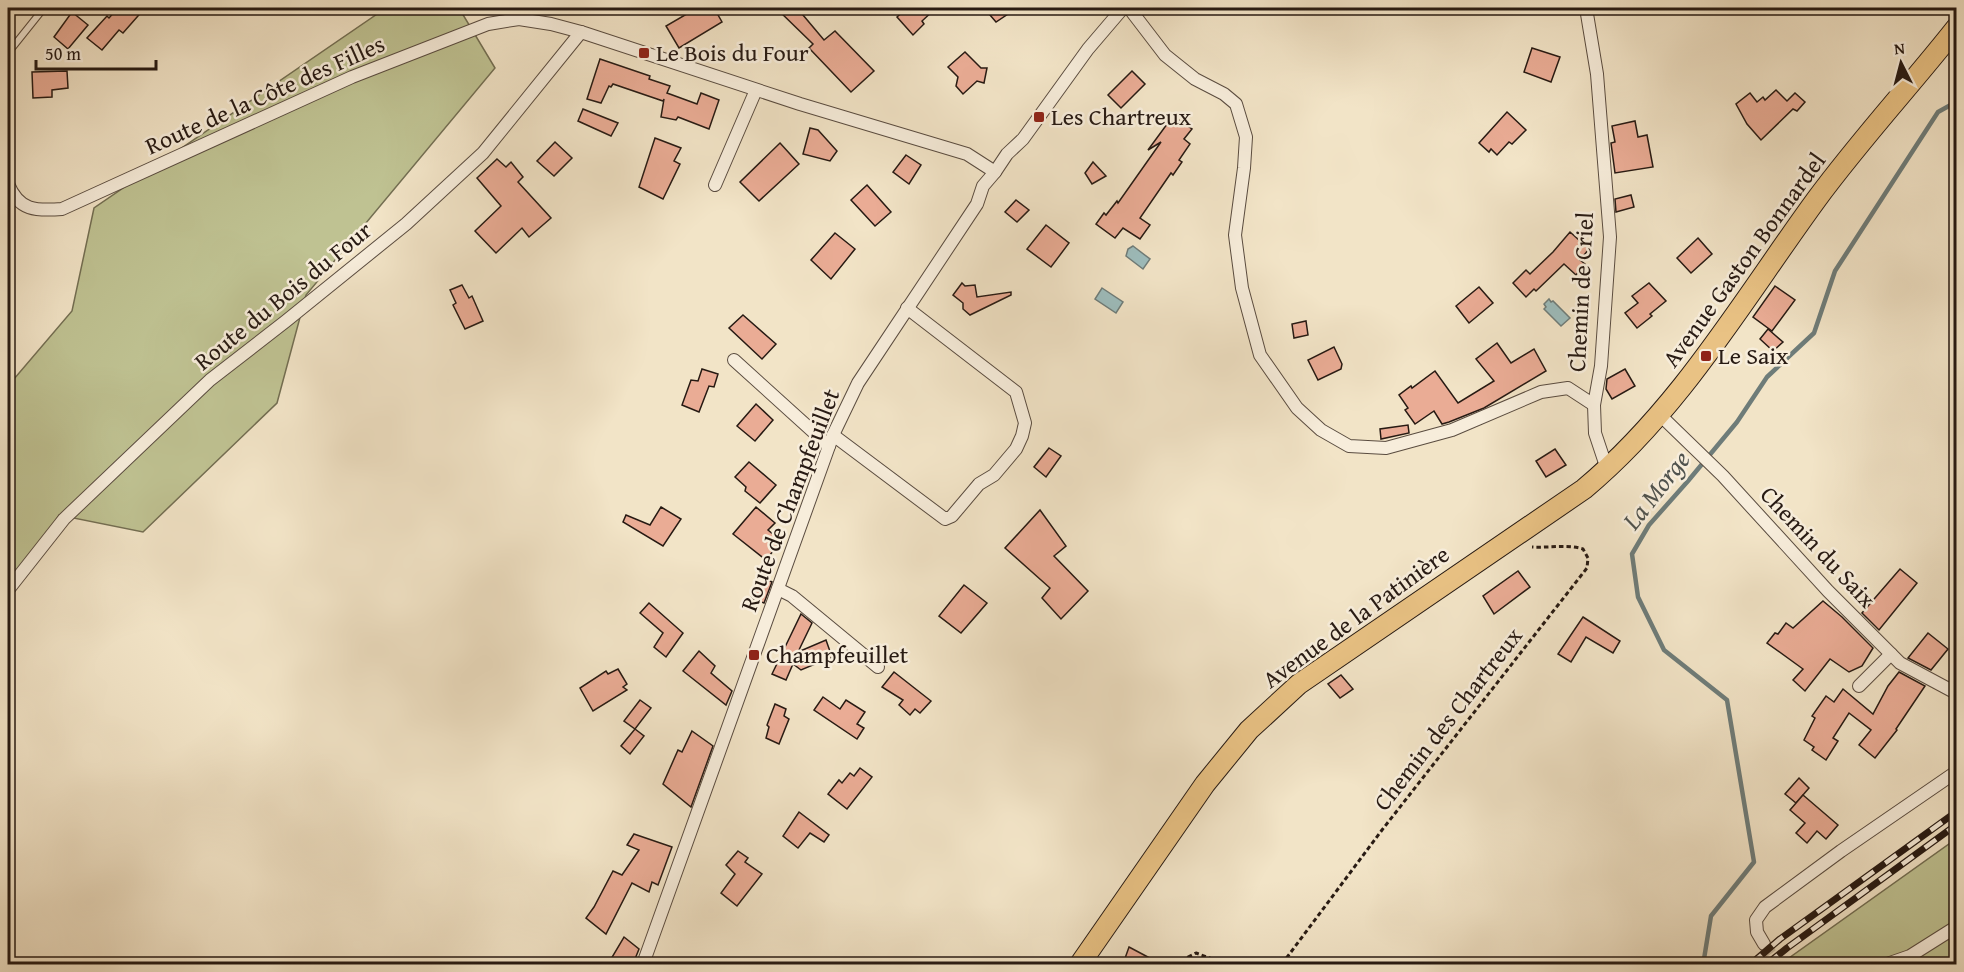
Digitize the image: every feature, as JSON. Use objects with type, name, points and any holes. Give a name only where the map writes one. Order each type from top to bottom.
[{"type":"main road","name":"Avenue Gaston Bonnardel","points":[[1557,508],[1607,470],[1660,415],[1706,356],[1818,198],[1956,28]]},
{"type":"main road","name":"Avenue de la Patinière","points":[[1080,964],[1205,784],[1249,730],[1299,684],[1557,508]]},
{"type":"street","name":"Route de Champfeuillet","points":[[643,964],[831,441],[858,383],[976,204],[983,186],[996,172],[1007,154],[1023,139],[1088,49],[1123,8]]},
{"type":"street","points":[[1129,8],[1165,55],[1195,79],[1224,94],[1236,104],[1246,138],[1235,235],[1242,288],[1260,355],[1297,408],[1321,430],[1349,446],[1386,448],[1452,430],[1541,392],[1568,388],[1594,405]]},
{"type":"street","name":"Chemin de Criel","points":[[1586,8],[1597,74],[1610,237],[1601,366],[1594,405],[1596,433],[1607,470]]},
{"type":"street","name":"Route de la Côte des Filles","points":[[8,184],[12,194],[25,206],[40,211],[62,209],[352,77],[488,24],[519,19],[581,32],[756,90],[967,154],[996,172]]},
{"type":"street","name":"Route du Bois du Four","points":[[8,590],[64,519],[210,380],[406,224],[483,153],[581,32]]},
{"type":"street","points":[[715,185],[756,90]]},
{"type":"street","points":[[734,360],[831,441],[945,519],[952,516],[979,484],[994,475],[1016,449],[1025,423],[1016,392],[908,308]]},
{"type":"street","name":"Chemin du Saix","points":[[1660,415],[1714,467],[1828,591],[1900,663],[1956,693]]},
{"type":"street","points":[[778,589],[792,596],[878,667]]},
{"type":"street","points":[[1859,686],[1891,654]]},
{"type":"street","points":[[1764,944],[1757,932],[1756,920],[1765,907],[1841,851],[1956,772]]},
{"type":"street","points":[[1887,964],[1910,956],[1956,927]]},
{"type":"lane","points":[[8,53],[44,8]]},
{"type":"path","name":"Chemin des Chartreux","points":[[1282,964],[1382,830],[1587,568],[1588,558],[1583,549],[1572,546],[1530,547],[1516,536]]},
{"type":"path","points":[[1185,964],[1188,957],[1196,953],[1226,964]]},
{"type":"green space","points":[[386,8],[459,8],[495,68],[306,295],[277,403],[143,532],[59,515],[8,595],[8,386],[72,311],[94,208]]},
{"type":"green space","points":[[1956,839],[1956,964],[1792,964],[1789,958]]},
{"type":"water","points":[[1133,246],[1150,259],[1143,269],[1126,256],[1128,249]]},
{"type":"water","points":[[1102,288],[1123,302],[1116,313],[1095,299]]},
{"type":"water","points":[[1549,299],[1570,318],[1561,326],[1544,309],[1546,307],[1544,304]]},
{"type":"building","points":[[118,8],[145,8],[123,33],[119,30],[102,50],[87,38],[107,16],[109,18]]},
{"type":"building","points":[[697,8],[714,8],[722,22],[679,48],[666,26]]},
{"type":"building","points":[[776,8],[811,8],[803,15],[824,40],[835,31],[874,71],[851,92],[809,48],[813,44]]},
{"type":"building","points":[[907,8],[936,8],[922,21],[924,24],[913,35],[897,17]]},
{"type":"building","points":[[984,8],[1017,8],[996,22]]},
{"type":"building","points":[[72,12],[88,25],[68,49],[54,37]]},
{"type":"building","points":[[1532,48],[1560,57],[1551,82],[1524,72]]},
{"type":"building","points":[[965,52],[981,68],[987,68],[984,83],[977,81],[963,94],[956,86],[958,77],[948,67]]},
{"type":"building","points":[[600,59],[650,76],[649,79],[670,86],[667,93],[697,104],[701,93],[719,100],[709,129],[678,117],[676,120],[661,117],[664,99],[663,101],[613,84],[609,86],[601,103],[587,99]]},
{"type":"building","points":[[67,71],[68,88],[52,90],[52,97],[33,98],[32,72]]},
{"type":"building","points":[[1132,71],[1145,84],[1121,108],[1108,95]]},
{"type":"building","points":[[1776,90],[1787,101],[1795,93],[1805,102],[1797,111],[1793,109],[1761,140],[1747,124],[1736,104],[1750,93],[1757,102],[1763,97],[1765,100]]},
{"type":"building","points":[[583,109],[618,123],[611,136],[578,121]]},
{"type":"building","points":[[1507,112],[1526,130],[1512,144],[1509,142],[1497,155],[1491,149],[1489,152],[1479,143]]},
{"type":"building","points":[[1173,116],[1192,129],[1184,139],[1190,144],[1179,160],[1182,162],[1173,175],[1171,173],[1140,218],[1150,225],[1140,239],[1123,228],[1115,238],[1096,224],[1104,213],[1106,215],[1117,201],[1118,203],[1161,142],[1148,150]]},
{"type":"building","points":[[1635,121],[1638,137],[1647,135],[1653,167],[1615,173],[1611,143],[1615,142],[1612,126]]},
{"type":"building","points":[[810,128],[818,130],[837,151],[830,161],[803,154]]},
{"type":"building","points":[[655,138],[681,148],[674,161],[680,164],[663,199],[639,187]]},
{"type":"building","points":[[555,142],[572,158],[554,176],[537,161]]},
{"type":"building","points":[[780,143],[799,164],[759,201],[740,182]]},
{"type":"building","points":[[906,155],[921,165],[909,184],[893,172]]},
{"type":"building","points":[[497,159],[506,167],[511,162],[523,177],[518,182],[551,218],[529,237],[522,228],[496,253],[475,231],[501,206],[477,178]]},
{"type":"building","points":[[1093,162],[1106,176],[1092,184],[1085,173]]},
{"type":"building","points":[[867,185],[891,212],[875,226],[851,200]]},
{"type":"building","points":[[1631,195],[1634,207],[1616,212],[1615,199]]},
{"type":"building","points":[[1016,200],[1029,210],[1017,222],[1005,212]]},
{"type":"building","points":[[1046,225],[1069,243],[1051,267],[1027,249]]},
{"type":"building","points":[[1570,232],[1589,249],[1580,260],[1585,264],[1576,275],[1564,264],[1536,291],[1534,289],[1526,297],[1513,283],[1526,270],[1530,274]]},
{"type":"building","points":[[835,233],[855,249],[831,279],[811,260]]},
{"type":"building","points":[[1698,238],[1712,254],[1691,273],[1677,258]]},
{"type":"building","points":[[962,283],[965,286],[975,285],[977,297],[1011,292],[1011,295],[970,315],[963,309],[963,303],[953,295]]},
{"type":"building","points":[[1649,283],[1666,301],[1637,328],[1625,313],[1638,303],[1632,296]]},
{"type":"building","points":[[462,285],[469,298],[472,296],[483,321],[465,329],[453,305],[456,303],[450,290]]},
{"type":"building","points":[[1775,286],[1795,300],[1772,331],[1753,317]]},
{"type":"building","points":[[1479,287],[1493,303],[1469,323],[1456,306]]},
{"type":"building","points":[[743,315],[776,344],[762,359],[729,328]]},
{"type":"building","points":[[1306,321],[1308,335],[1294,338],[1292,324]]},
{"type":"building","points":[[1768,329],[1783,342],[1773,351],[1760,339]]},
{"type":"building","points":[[1497,343],[1511,363],[1534,349],[1546,371],[1484,408],[1442,424],[1434,411],[1415,424],[1405,410],[1408,408],[1399,395],[1435,371],[1458,403],[1494,381],[1476,359]]},
{"type":"building","points":[[1334,347],[1342,364],[1341,369],[1318,380],[1308,360]]},
{"type":"building","points":[[702,369],[718,374],[714,387],[709,386],[699,412],[682,405],[691,380],[698,381]]},
{"type":"building","points":[[1625,369],[1635,386],[1612,399],[1606,389],[1607,379]]},
{"type":"building","points":[[756,404],[773,420],[755,441],[737,426]]},
{"type":"building","points":[[1408,425],[1409,433],[1381,439],[1380,429]]},
{"type":"building","points":[[1049,448],[1061,456],[1046,477],[1034,467]]},
{"type":"building","points":[[1555,449],[1566,465],[1546,477],[1536,461]]},
{"type":"building","points":[[749,462],[776,485],[760,503],[745,491],[746,487],[735,477]]},
{"type":"building","points":[[661,507],[681,519],[663,546],[623,522],[626,515],[650,525]]},
{"type":"building","points":[[756,507],[775,523],[768,530],[781,541],[766,560],[733,534]]},
{"type":"building","points":[[1040,510],[1066,546],[1054,556],[1088,591],[1061,619],[1042,598],[1050,588],[1005,548]]},
{"type":"building","points":[[1900,569],[1917,583],[1879,630],[1862,613]]},
{"type":"building","points":[[1518,571],[1530,587],[1494,614],[1483,596]]},
{"type":"building","points":[[759,576],[772,582],[764,603],[751,598]]},
{"type":"building","points":[[964,585],[987,603],[961,633],[939,616]]},
{"type":"building","points":[[1823,601],[1873,648],[1862,666],[1849,672],[1830,659],[1805,691],[1793,680],[1803,669],[1767,643],[1786,623],[1793,628]]},
{"type":"building","points":[[649,603],[683,633],[666,657],[654,647],[663,633],[640,613]]},
{"type":"building","points":[[801,614],[812,623],[798,652],[826,640],[832,657],[801,670],[793,664],[786,680],[772,674]]},
{"type":"building","points":[[1583,617],[1620,641],[1613,653],[1586,637],[1571,662],[1558,654]]},
{"type":"building","points":[[1928,633],[1948,649],[1931,670],[1908,658]]},
{"type":"building","points":[[699,651],[715,666],[711,673],[732,691],[726,705],[683,671]]},
{"type":"building","points":[[618,669],[627,684],[623,687],[627,690],[593,711],[580,688],[606,671],[608,674]]},
{"type":"building","points":[[894,672],[931,701],[920,713],[915,709],[910,715],[899,705],[903,700],[882,687]]},
{"type":"building","points":[[1899,672],[1925,686],[1897,730],[1875,758],[1859,745],[1871,730],[1849,713],[1833,738],[1838,741],[1826,760],[1812,750],[1814,747],[1804,740],[1815,718],[1812,716],[1826,696],[1834,702],[1843,689],[1873,714],[1888,686]]},
{"type":"building","points":[[1341,675],[1353,689],[1340,698],[1328,684]]},
{"type":"building","points":[[823,697],[840,709],[846,700],[865,712],[857,724],[864,728],[857,739],[814,710]]},
{"type":"building","points":[[640,700],[651,708],[635,729],[624,721]]},
{"type":"building","points":[[775,704],[786,709],[784,716],[789,719],[779,744],[766,738],[769,727],[767,725]]},
{"type":"building","points":[[635,729],[644,736],[630,754],[621,746]]},
{"type":"building","points":[[692,731],[713,746],[691,807],[663,784],[678,750],[682,752]]},
{"type":"building","points":[[860,768],[872,777],[847,809],[828,794],[839,780],[842,783],[850,773],[854,776]]},
{"type":"building","points":[[1799,778],[1809,788],[1796,803],[1785,794]]},
{"type":"building","points":[[1803,795],[1838,825],[1826,839],[1817,831],[1807,843],[1796,833],[1805,823],[1790,810]]},
{"type":"building","points":[[799,812],[829,835],[824,842],[810,833],[798,848],[783,836]]},
{"type":"building","points":[[634,834],[672,847],[658,885],[652,882],[649,892],[632,883],[606,934],[586,918],[613,871],[622,875],[639,850],[627,845]]},
{"type":"building","points":[[738,851],[748,858],[745,862],[762,874],[737,906],[721,893],[735,874],[726,865]]},
{"type":"building","points":[[624,937],[639,949],[633,964],[608,964]]},
{"type":"building","points":[[1129,947],[1161,964],[1123,964]]},
{"type":"waterway","name":"La Morge","points":[[1698,964],[1704,959],[1711,916],[1754,862],[1727,700],[1664,650],[1638,597],[1632,554],[1649,525],[1737,422],[1767,377],[1814,333],[1835,271],[1938,112],[1956,102]]},
{"type":"tunnel","points":[[1764,944],[1777,962]]},
{"type":"railway","points":[[1751,964],[1780,939],[1956,812]]},
{"type":"railway","points":[[1767,964],[1956,825]]},
{"type":"place","name":"Le Bois du Four","points":[[644,53]]},
{"type":"place","name":"Les Chartreux","points":[[1039,117]]},
{"type":"place","name":"Le Saix","points":[[1706,356]]},
{"type":"place","name":"Champfeuillet","points":[[754,655]]}]
